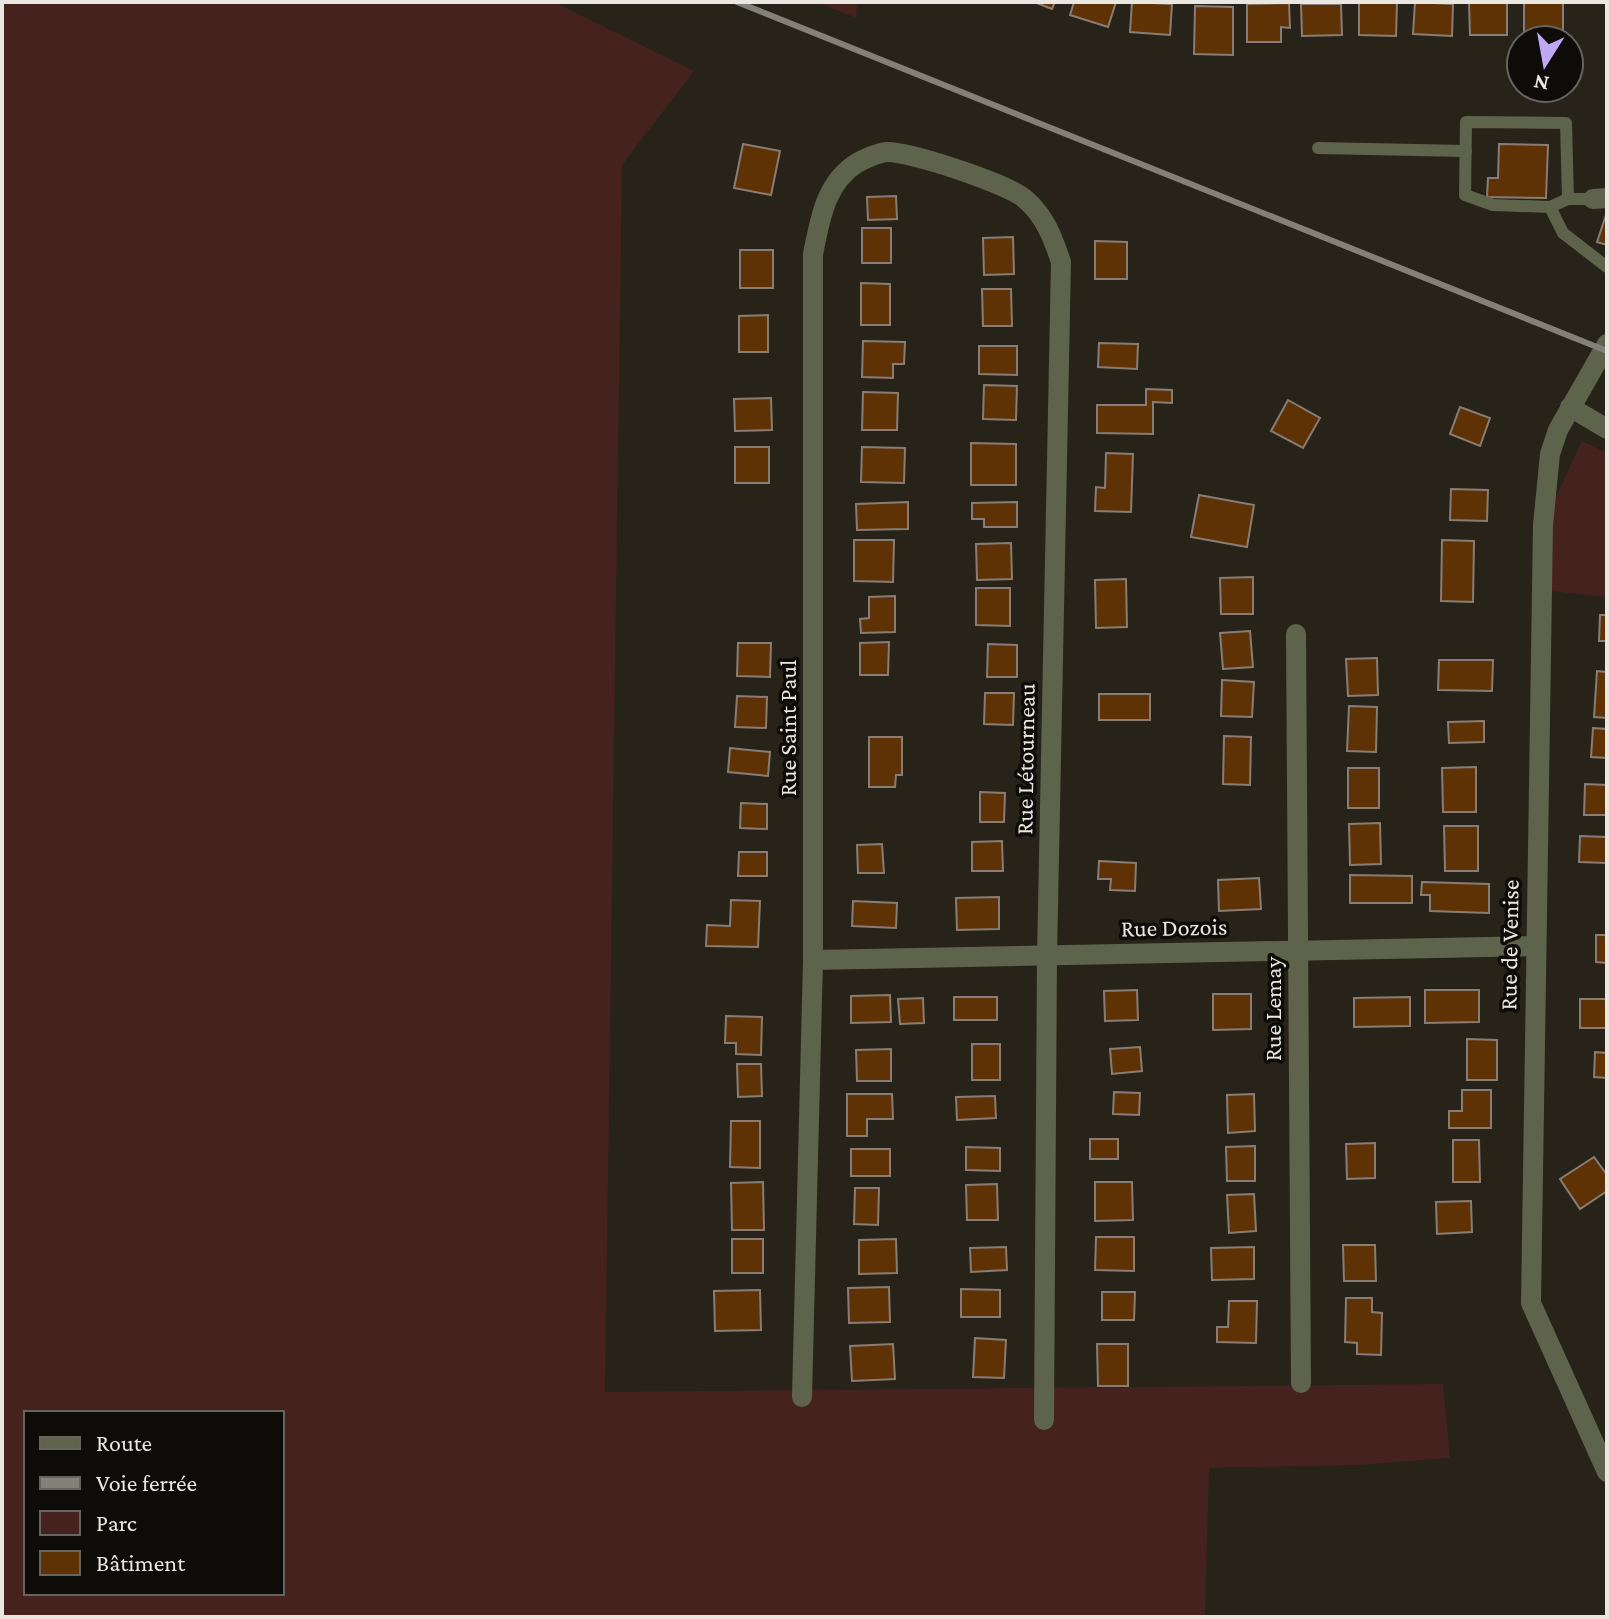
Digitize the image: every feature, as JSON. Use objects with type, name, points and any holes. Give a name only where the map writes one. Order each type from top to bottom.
[{"type":"street","name":"Rue Saint Paul","points":[[802,1397],[813,960],[813,254],[822,212],[833,185],[857,163],[885,152],[943,163]]},
{"type":"street","name":"Rue Létourneau","points":[[943,163],[1024,197],[1048,226],[1061,262],[1047,956],[1044,1420]]},
{"type":"street","name":"Rue de Venise","points":[[1607,344],[1558,430],[1550,454],[1543,525],[1531,1303],[1607,1472]]},
{"type":"street","points":[[1570,407],[1607,429]]},
{"type":"street","name":"Rue Lemay","points":[[1296,634],[1301,1383]]},
{"type":"street","name":"Rue Dozois","points":[[813,960],[1535,946]]},
{"type":"lane","points":[[1568,199],[1566,123],[1466,122],[1465,195],[1493,205],[1550,207],[1568,199],[1600,199]]},
{"type":"lane","points":[[1318,148],[1466,151]]},
{"type":"lane","points":[[1550,207],[1563,233],[1607,267]]},
{"type":"green space","points":[[2,2],[554,2],[694,71],[622,165],[605,1392],[1443,1384],[1450,1458],[1358,1465],[1209,1468],[1205,1617],[2,1617]]},
{"type":"green space","points":[[817,2],[857,2],[856,18]]},
{"type":"green space","points":[[1582,441],[1607,453],[1607,597],[1542,590],[1543,525]]},
{"type":"building","points":[[1034,2],[1055,2],[1052,9]]},
{"type":"building","points":[[1074,2],[1116,2],[1108,27],[1070,15]]},
{"type":"building","points":[[1132,2],[1172,4],[1170,35],[1130,32]]},
{"type":"building","points":[[1359,2],[1397,3],[1396,36],[1359,35]]},
{"type":"building","points":[[1415,2],[1453,4],[1452,36],[1413,34]]},
{"type":"building","points":[[1469,2],[1507,2],[1505,35],[1470,35]]},
{"type":"building","points":[[1563,2],[1563,24],[1524,24],[1524,3]]},
{"type":"building","points":[[1289,3],[1290,28],[1281,27],[1281,42],[1247,42],[1247,4]]},
{"type":"building","points":[[1301,4],[1341,4],[1342,35],[1302,36]]},
{"type":"building","points":[[1195,6],[1233,7],[1233,55],[1194,54]]},
{"type":"building","points":[[743,144],[780,151],[771,195],[734,188]]},
{"type":"building","points":[[1499,144],[1548,145],[1546,198],[1487,197],[1488,178],[1498,178]]},
{"type":"building","points":[[896,196],[897,219],[868,220],[867,197]]},
{"type":"building","points":[[1607,215],[1607,245],[1597,242]]},
{"type":"building","points":[[862,228],[891,228],[891,263],[862,263]]},
{"type":"building","points":[[1013,237],[1014,274],[984,275],[983,238]]},
{"type":"building","points":[[1095,241],[1127,242],[1127,279],[1095,279]]},
{"type":"building","points":[[740,250],[773,250],[773,288],[740,288]]},
{"type":"building","points":[[861,283],[890,284],[890,325],[861,325]]},
{"type":"building","points":[[982,289],[1011,289],[1012,326],[983,326]]},
{"type":"building","points":[[768,315],[768,352],[739,352],[739,316]]},
{"type":"building","points":[[863,341],[905,342],[904,364],[893,364],[893,378],[862,377]]},
{"type":"building","points":[[1099,343],[1138,344],[1137,369],[1098,367]]},
{"type":"building","points":[[979,346],[1017,346],[1017,375],[979,374]]},
{"type":"building","points":[[984,385],[1017,386],[1016,420],[983,419]]},
{"type":"building","points":[[1146,389],[1172,390],[1172,403],[1153,402],[1153,434],[1097,433],[1097,405],[1146,405]]},
{"type":"building","points":[[863,392],[898,393],[897,430],[862,430]]},
{"type":"building","points":[[771,398],[772,430],[735,431],[734,399]]},
{"type":"building","points":[[1288,400],[1320,418],[1303,448],[1271,431]]},
{"type":"building","points":[[1460,407],[1490,418],[1480,446],[1450,434]]},
{"type":"building","points":[[971,443],[1016,444],[1016,485],[971,485]]},
{"type":"building","points":[[735,447],[769,447],[769,483],[735,483]]},
{"type":"building","points":[[862,447],[905,448],[904,483],[861,482]]},
{"type":"building","points":[[1106,453],[1133,454],[1131,512],[1095,511],[1096,487],[1105,488]]},
{"type":"building","points":[[1451,489],[1488,490],[1487,521],[1450,520]]},
{"type":"building","points":[[1199,495],[1254,505],[1247,547],[1191,537]]},
{"type":"building","points":[[908,502],[908,529],[857,530],[856,504]]},
{"type":"building","points":[[1017,502],[1017,527],[984,527],[984,519],[972,519],[972,503]]},
{"type":"building","points":[[854,540],[894,540],[893,582],[854,581]]},
{"type":"building","points":[[1442,540],[1474,541],[1473,602],[1441,601]]},
{"type":"building","points":[[1011,543],[1012,579],[977,580],[976,544]]},
{"type":"building","points":[[1253,577],[1253,614],[1221,614],[1220,578]]},
{"type":"building","points":[[1126,579],[1127,627],[1096,628],[1095,580]]},
{"type":"building","points":[[976,588],[1010,588],[1010,626],[976,625]]},
{"type":"building","points":[[895,596],[895,632],[861,633],[860,619],[869,618],[869,597]]},
{"type":"building","points":[[1600,615],[1607,615],[1607,641],[1599,641]]},
{"type":"building","points":[[1250,631],[1253,667],[1223,669],[1220,633]]},
{"type":"building","points":[[889,642],[888,675],[860,675],[860,643]]},
{"type":"building","points":[[738,643],[771,643],[770,677],[737,676]]},
{"type":"building","points":[[988,644],[1017,645],[1017,677],[987,677]]},
{"type":"building","points":[[1377,658],[1378,695],[1348,696],[1346,659]]},
{"type":"building","points":[[1439,660],[1493,660],[1492,691],[1438,690]]},
{"type":"building","points":[[1597,671],[1607,672],[1607,718],[1594,717]]},
{"type":"building","points":[[1222,680],[1254,682],[1252,717],[1221,716]]},
{"type":"building","points":[[985,693],[1014,693],[1013,725],[984,724]]},
{"type":"building","points":[[1099,694],[1150,694],[1150,720],[1099,720]]},
{"type":"building","points":[[737,696],[767,697],[766,728],[735,727]]},
{"type":"building","points":[[1349,706],[1377,707],[1376,752],[1347,751]]},
{"type":"building","points":[[1484,721],[1484,742],[1449,743],[1448,722]]},
{"type":"building","points":[[1593,728],[1607,729],[1607,758],[1591,757]]},
{"type":"building","points":[[1224,736],[1251,737],[1250,785],[1223,784]]},
{"type":"building","points":[[869,737],[902,737],[902,775],[896,775],[895,787],[869,787]]},
{"type":"building","points":[[730,748],[770,752],[768,776],[728,772]]},
{"type":"building","points":[[1476,767],[1476,812],[1443,812],[1442,768]]},
{"type":"building","points":[[1348,768],[1379,768],[1379,808],[1348,808]]},
{"type":"building","points":[[1585,784],[1607,785],[1607,815],[1584,815]]},
{"type":"building","points":[[980,792],[1005,793],[1004,822],[980,822]]},
{"type":"building","points":[[741,803],[767,804],[767,829],[740,828]]},
{"type":"building","points":[[1380,823],[1381,864],[1350,865],[1349,824]]},
{"type":"building","points":[[1444,826],[1478,826],[1478,871],[1445,871]]},
{"type":"building","points":[[1580,836],[1607,837],[1607,863],[1579,862]]},
{"type":"building","points":[[1002,841],[1003,871],[972,871],[972,842]]},
{"type":"building","points":[[882,844],[884,873],[858,873],[857,845]]},
{"type":"building","points":[[739,852],[767,852],[767,876],[738,876]]},
{"type":"building","points":[[1099,861],[1136,863],[1135,891],[1110,890],[1111,879],[1098,879]]},
{"type":"building","points":[[1350,875],[1412,876],[1412,903],[1350,903]]},
{"type":"building","points":[[1259,878],[1261,909],[1219,911],[1218,880]]},
{"type":"building","points":[[1422,882],[1489,884],[1489,913],[1430,911],[1430,895],[1421,895]]},
{"type":"building","points":[[999,897],[999,929],[957,930],[956,898]]},
{"type":"building","points":[[731,900],[760,901],[758,947],[706,946],[707,925],[730,926]]},
{"type":"building","points":[[853,901],[897,903],[896,928],[852,926]]},
{"type":"building","points":[[1596,935],[1607,935],[1607,963],[1596,962]]},
{"type":"building","points":[[1137,990],[1138,1020],[1105,1021],[1104,991]]},
{"type":"building","points":[[1425,990],[1479,990],[1479,1022],[1425,1023]]},
{"type":"building","points":[[1213,994],[1251,994],[1251,1029],[1213,1030]]},
{"type":"building","points":[[890,995],[891,1022],[851,1023],[851,996]]},
{"type":"building","points":[[954,997],[997,997],[997,1020],[954,1020]]},
{"type":"building","points":[[1410,997],[1410,1026],[1354,1027],[1354,998]]},
{"type":"building","points":[[923,998],[924,1023],[900,1024],[898,999]]},
{"type":"building","points":[[1580,999],[1607,999],[1607,1028],[1580,1028]]},
{"type":"building","points":[[726,1016],[762,1017],[761,1055],[736,1054],[736,1043],[725,1043]]},
{"type":"building","points":[[1467,1039],[1497,1040],[1497,1080],[1467,1080]]},
{"type":"building","points":[[972,1044],[1000,1044],[1000,1080],[972,1080]]},
{"type":"building","points":[[1140,1047],[1142,1071],[1112,1074],[1110,1049]]},
{"type":"building","points":[[891,1049],[891,1081],[857,1081],[856,1050]]},
{"type":"building","points":[[1595,1052],[1607,1053],[1607,1078],[1594,1077]]},
{"type":"building","points":[[737,1064],[761,1064],[762,1096],[738,1097]]},
{"type":"building","points":[[1462,1090],[1491,1090],[1491,1128],[1449,1128],[1449,1111],[1462,1111]]},
{"type":"building","points":[[1114,1092],[1140,1093],[1139,1115],[1113,1114]]},
{"type":"building","points":[[847,1094],[892,1094],[893,1119],[867,1119],[867,1136],[847,1136]]},
{"type":"building","points":[[1254,1094],[1255,1131],[1228,1133],[1227,1095]]},
{"type":"building","points":[[995,1096],[996,1118],[957,1120],[956,1097]]},
{"type":"building","points":[[731,1121],[760,1121],[760,1168],[730,1167]]},
{"type":"building","points":[[1090,1139],[1118,1139],[1118,1159],[1090,1159]]},
{"type":"building","points":[[1453,1140],[1479,1140],[1480,1182],[1453,1182]]},
{"type":"building","points":[[1375,1143],[1375,1178],[1347,1179],[1346,1144]]},
{"type":"building","points":[[1255,1146],[1255,1181],[1227,1181],[1226,1147]]},
{"type":"building","points":[[966,1147],[1000,1148],[1000,1171],[966,1170]]},
{"type":"building","points":[[851,1149],[890,1149],[890,1176],[851,1176]]},
{"type":"building","points":[[1594,1157],[1607,1175],[1607,1191],[1580,1209],[1560,1179]]},
{"type":"building","points":[[763,1182],[764,1230],[732,1230],[731,1183]]},
{"type":"building","points":[[1095,1182],[1132,1182],[1133,1220],[1095,1221]]},
{"type":"building","points":[[997,1184],[998,1220],[967,1220],[966,1185]]},
{"type":"building","points":[[855,1188],[879,1188],[878,1225],[854,1224]]},
{"type":"building","points":[[1254,1194],[1256,1231],[1229,1233],[1227,1195]]},
{"type":"building","points":[[1471,1201],[1472,1232],[1437,1234],[1436,1202]]},
{"type":"building","points":[[1096,1237],[1134,1237],[1134,1271],[1095,1270]]},
{"type":"building","points":[[732,1239],[763,1239],[763,1273],[732,1273]]},
{"type":"building","points":[[896,1239],[897,1273],[859,1274],[859,1240]]},
{"type":"building","points":[[1343,1245],[1375,1245],[1376,1281],[1344,1281]]},
{"type":"building","points":[[1006,1247],[1007,1270],[971,1272],[970,1248]]},
{"type":"building","points":[[1254,1247],[1254,1279],[1212,1280],[1211,1248]]},
{"type":"building","points":[[889,1287],[890,1322],[849,1323],[848,1288]]},
{"type":"building","points":[[961,1289],[1000,1290],[1000,1317],[961,1317]]},
{"type":"building","points":[[760,1290],[761,1330],[715,1331],[714,1291]]},
{"type":"building","points":[[1102,1292],[1135,1292],[1134,1320],[1102,1320]]},
{"type":"building","points":[[1346,1298],[1372,1298],[1372,1312],[1382,1313],[1381,1355],[1357,1354],[1357,1343],[1345,1342]]},
{"type":"building","points":[[1229,1301],[1257,1301],[1256,1343],[1217,1342],[1217,1327],[1228,1327]]},
{"type":"building","points":[[975,1338],[1006,1340],[1004,1378],[973,1377]]},
{"type":"building","points":[[893,1344],[895,1379],[852,1381],[850,1346]]},
{"type":"building","points":[[1097,1344],[1128,1344],[1128,1386],[1098,1386]]},
{"type":"railway","points":[[737,2],[1607,351]]}]
